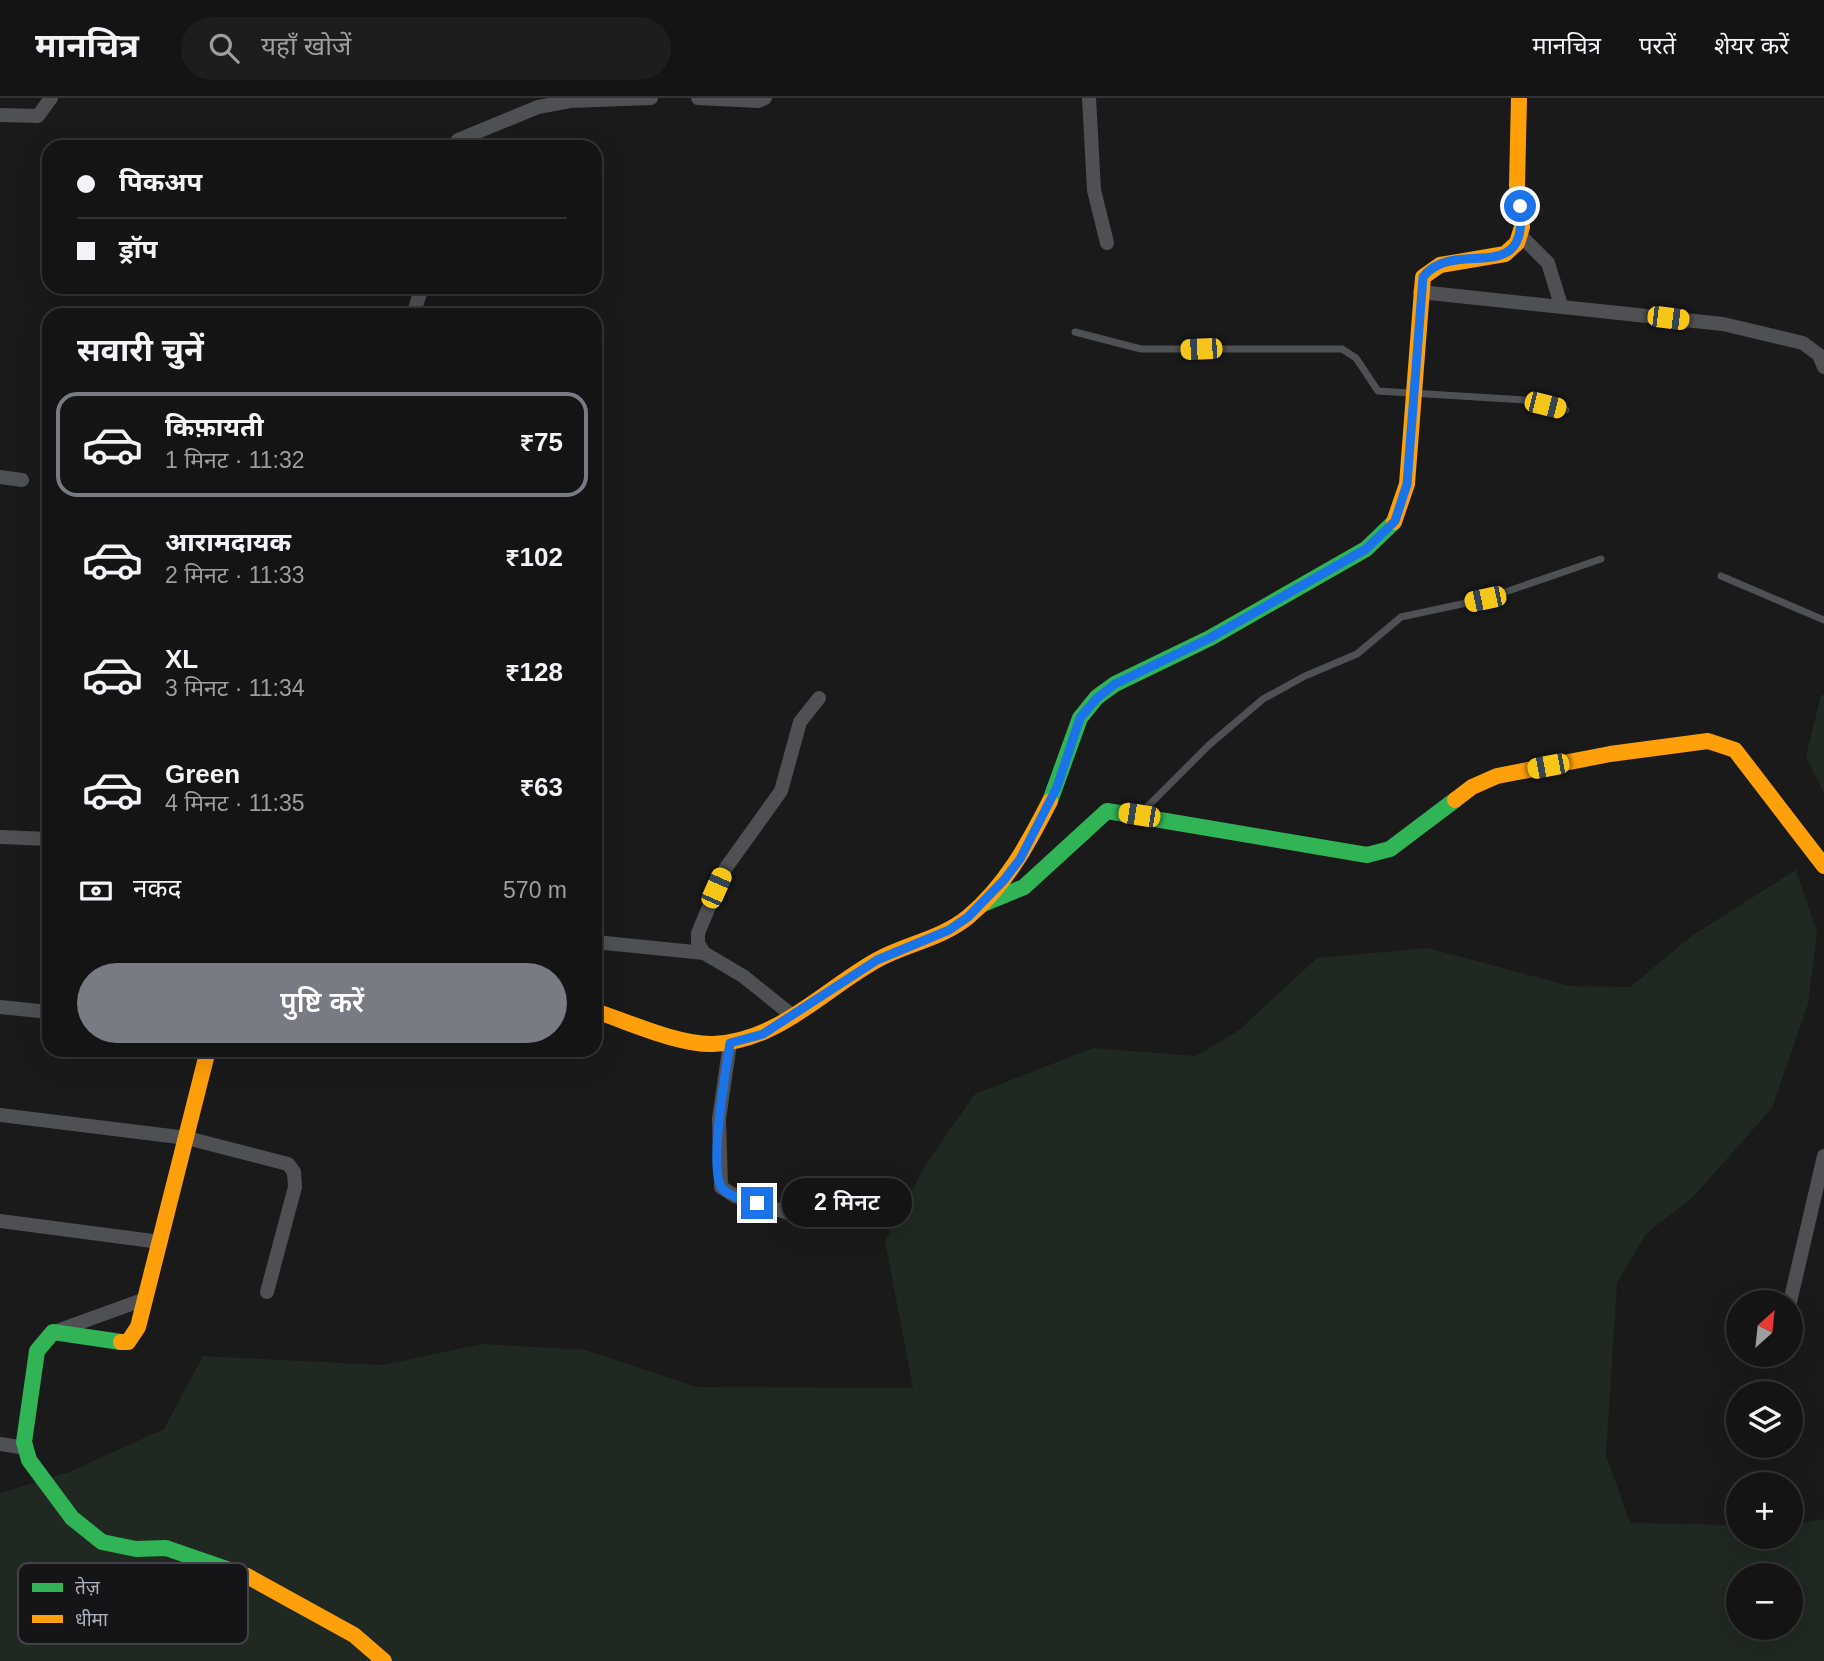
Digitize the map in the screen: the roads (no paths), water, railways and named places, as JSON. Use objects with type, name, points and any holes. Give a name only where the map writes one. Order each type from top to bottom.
[{"type":"street","points":[[0,116],[38,116],[51,98]]},
{"type":"street","points":[[460,140],[538,107],[570,101],[651,98]]},
{"type":"street","points":[[698,98],[758,101],[765,98]]},
{"type":"street","points":[[1089,98],[1094,190],[1107,243]]},
{"type":"street","points":[[602,1012],[682,1039],[730,1043],[763,1034],[794,1017],[853,974],[894,952],[949,930],[982,904],[1004,880],[1034,833],[1057,787],[1074,730],[1080,718],[1097,698],[1115,684],[1210,638],[1334,569],[1388,531],[1402,507],[1407,484],[1423,277],[1433,268],[1506,253],[1514,248],[1521,236],[1517,173],[1522,133],[1519,98]]},
{"type":"street","points":[[1521,236],[1548,263],[1561,305]]},
{"type":"street","points":[[1420,292],[1723,324],[1802,343],[1822,359]]},
{"type":"street","points":[[0,477],[22,480]]},
{"type":"street","points":[[704,953],[698,943],[698,933],[725,869],[781,791],[800,722],[820,698]]},
{"type":"street","points":[[982,904],[1018,893],[1101,814],[1114,811],[1272,841],[1367,855],[1390,849],[1480,782],[1610,754],[1707,741],[1735,750],[1824,866]]},
{"type":"street","points":[[0,837],[42,839]]},
{"type":"street","points":[[602,943],[704,953],[751,981],[794,1017]]},
{"type":"street","points":[[0,1007],[42,1011]]},
{"type":"street","points":[[730,1043],[719,1119],[721,1187],[727,1193],[801,1217]]},
{"type":"street","points":[[53,1332],[113,1343],[128,1342],[138,1327],[206,1057]]},
{"type":"street","points":[[0,1115],[187,1138],[288,1164],[295,1172],[295,1187],[267,1292]]},
{"type":"street","points":[[1793,1290],[1823,1163]]},
{"type":"street","points":[[0,1221],[160,1242]]},
{"type":"street","points":[[145,1298],[53,1332],[37,1350],[27,1412],[26,1448],[29,1460],[72,1517],[102,1542],[136,1549],[166,1549],[208,1563]]},
{"type":"street","points":[[0,1444],[26,1448]]},
{"type":"street","points":[[248,1576],[259,1580],[354,1635],[384,1661]]},
{"type":"lane","points":[[1076,332],[1141,349],[1342,349],[1356,358],[1378,391],[1525,400],[1566,410]]},
{"type":"lane","points":[[1139,815],[1209,745],[1263,699],[1305,676],[1357,654],[1401,617],[1485,599],[1601,559]]},
{"type":"lane","points":[[1721,576],[1824,620]]}]
